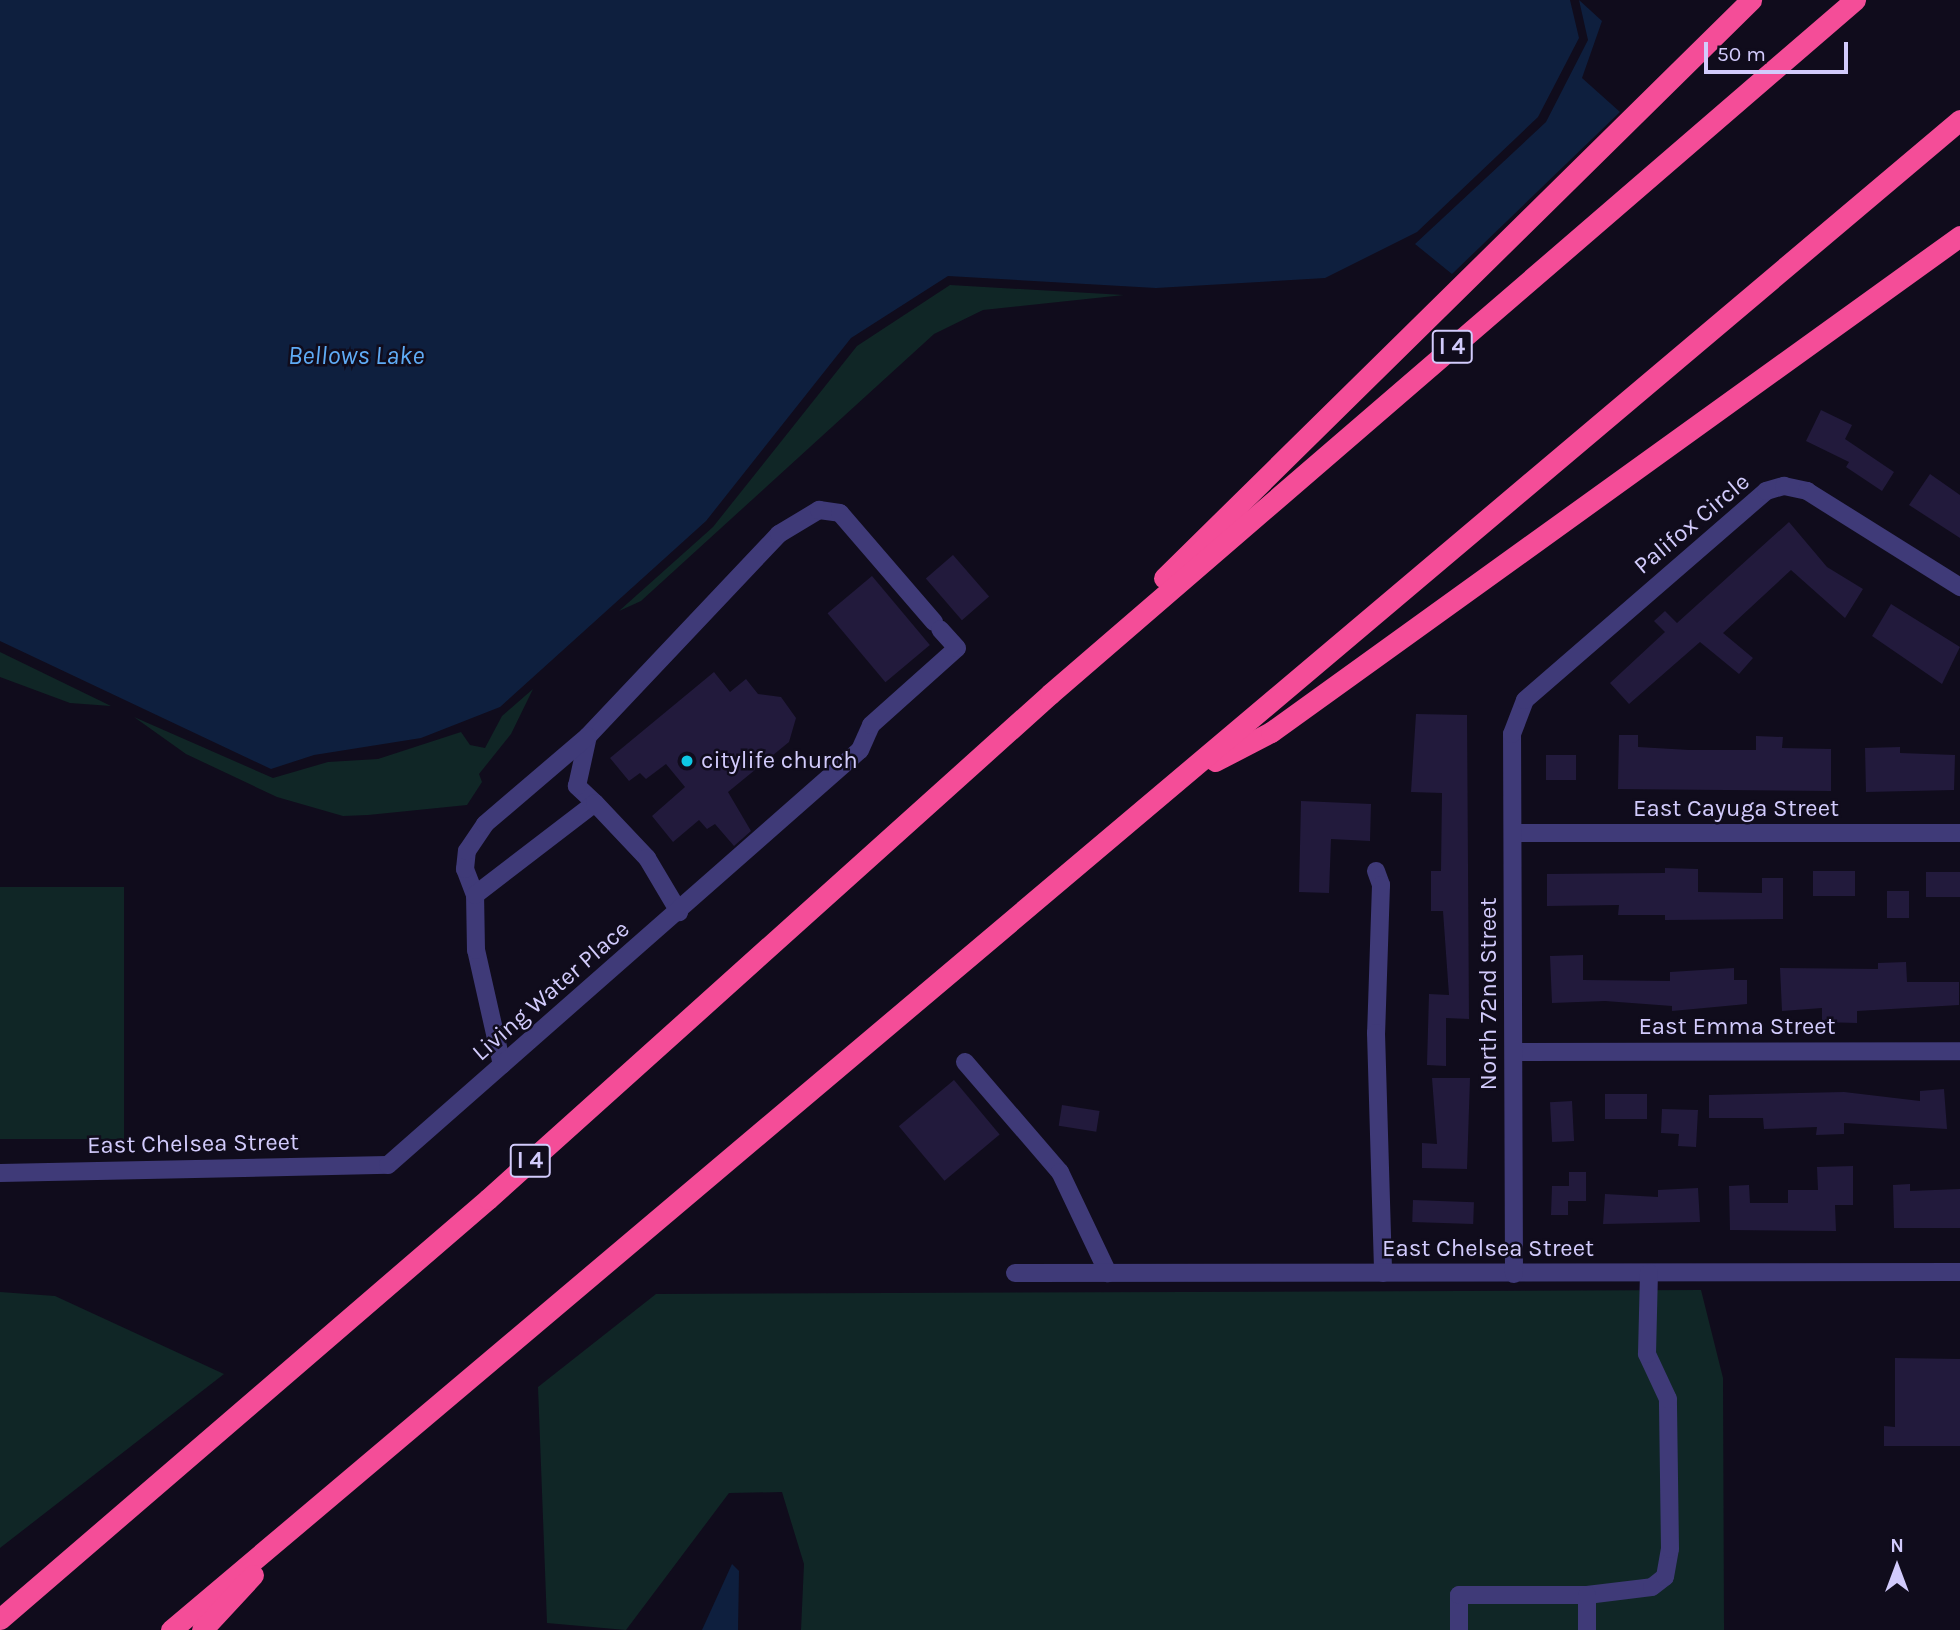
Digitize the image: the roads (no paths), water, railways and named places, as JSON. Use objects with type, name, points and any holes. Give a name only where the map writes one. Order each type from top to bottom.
[{"type":"highway","points":[[1050,694],[1751,0]]},
{"type":"highway","name":"I 4","points":[[0,1619],[488,1199],[1050,694],[1855,0]]},
{"type":"highway","points":[[171,1630],[1960,120]]},
{"type":"highway","points":[[1179,780],[1270,732],[1960,234]]},
{"type":"highway","points":[[202,1630],[315,1507]]},
{"type":"street","name":"Palifox Circle","points":[[1516,715],[1524,700],[1766,491],[1784,486],[1807,491],[1960,587]]},
{"type":"street","name":"Living Water Place","points":[[388,1165],[746,854],[860,750],[871,725],[957,648],[840,513],[819,510],[779,534],[587,736]]},
{"type":"street","name":"North 72nd Street","points":[[1514,1274],[1513,833],[1516,715]]},
{"type":"street","points":[[587,736],[577,786],[647,858],[679,912]]},
{"type":"street","points":[[502,1065],[474,939],[474,895],[465,869],[467,851],[485,824],[587,736]]},
{"type":"street","points":[[474,895],[595,803]]},
{"type":"street","name":"East Cayuga Street","points":[[1513,833],[1960,833]]},
{"type":"street","points":[[1376,871],[1381,885],[1376,1033],[1383,1273]]},
{"type":"street","name":"East Emma Street","points":[[1514,1052],[1960,1051]]},
{"type":"street","points":[[965,1062],[1060,1172],[1108,1273]]},
{"type":"street","name":"East Chelsea Street","points":[[0,1173],[388,1165]]},
{"type":"street","name":"East Chelsea Street","points":[[1015,1273],[1960,1272]]},
{"type":"street","points":[[1459,1630],[1459,1595],[1587,1595],[1652,1587],[1665,1577],[1670,1549],[1668,1399],[1647,1354],[1649,1273]]},
{"type":"street","points":[[1587,1595],[1587,1630]]},
{"type":"water","name":"Bellows Lake","points":[[0,0],[1570,0],[1579,38],[1538,117],[1417,232],[1325,278],[1156,288],[948,276],[851,338],[706,521],[500,707],[421,738],[314,755],[271,769],[0,641]]},
{"type":"water","points":[[1579,0],[1602,21],[1582,78],[1620,112],[1452,274],[1415,244],[1546,122],[1588,40]]},
{"type":"water","points":[[732,1564],[739,1571],[738,1630],[702,1630]]},
{"type":"place","name":"citylife church","points":[[687,761]]}]
